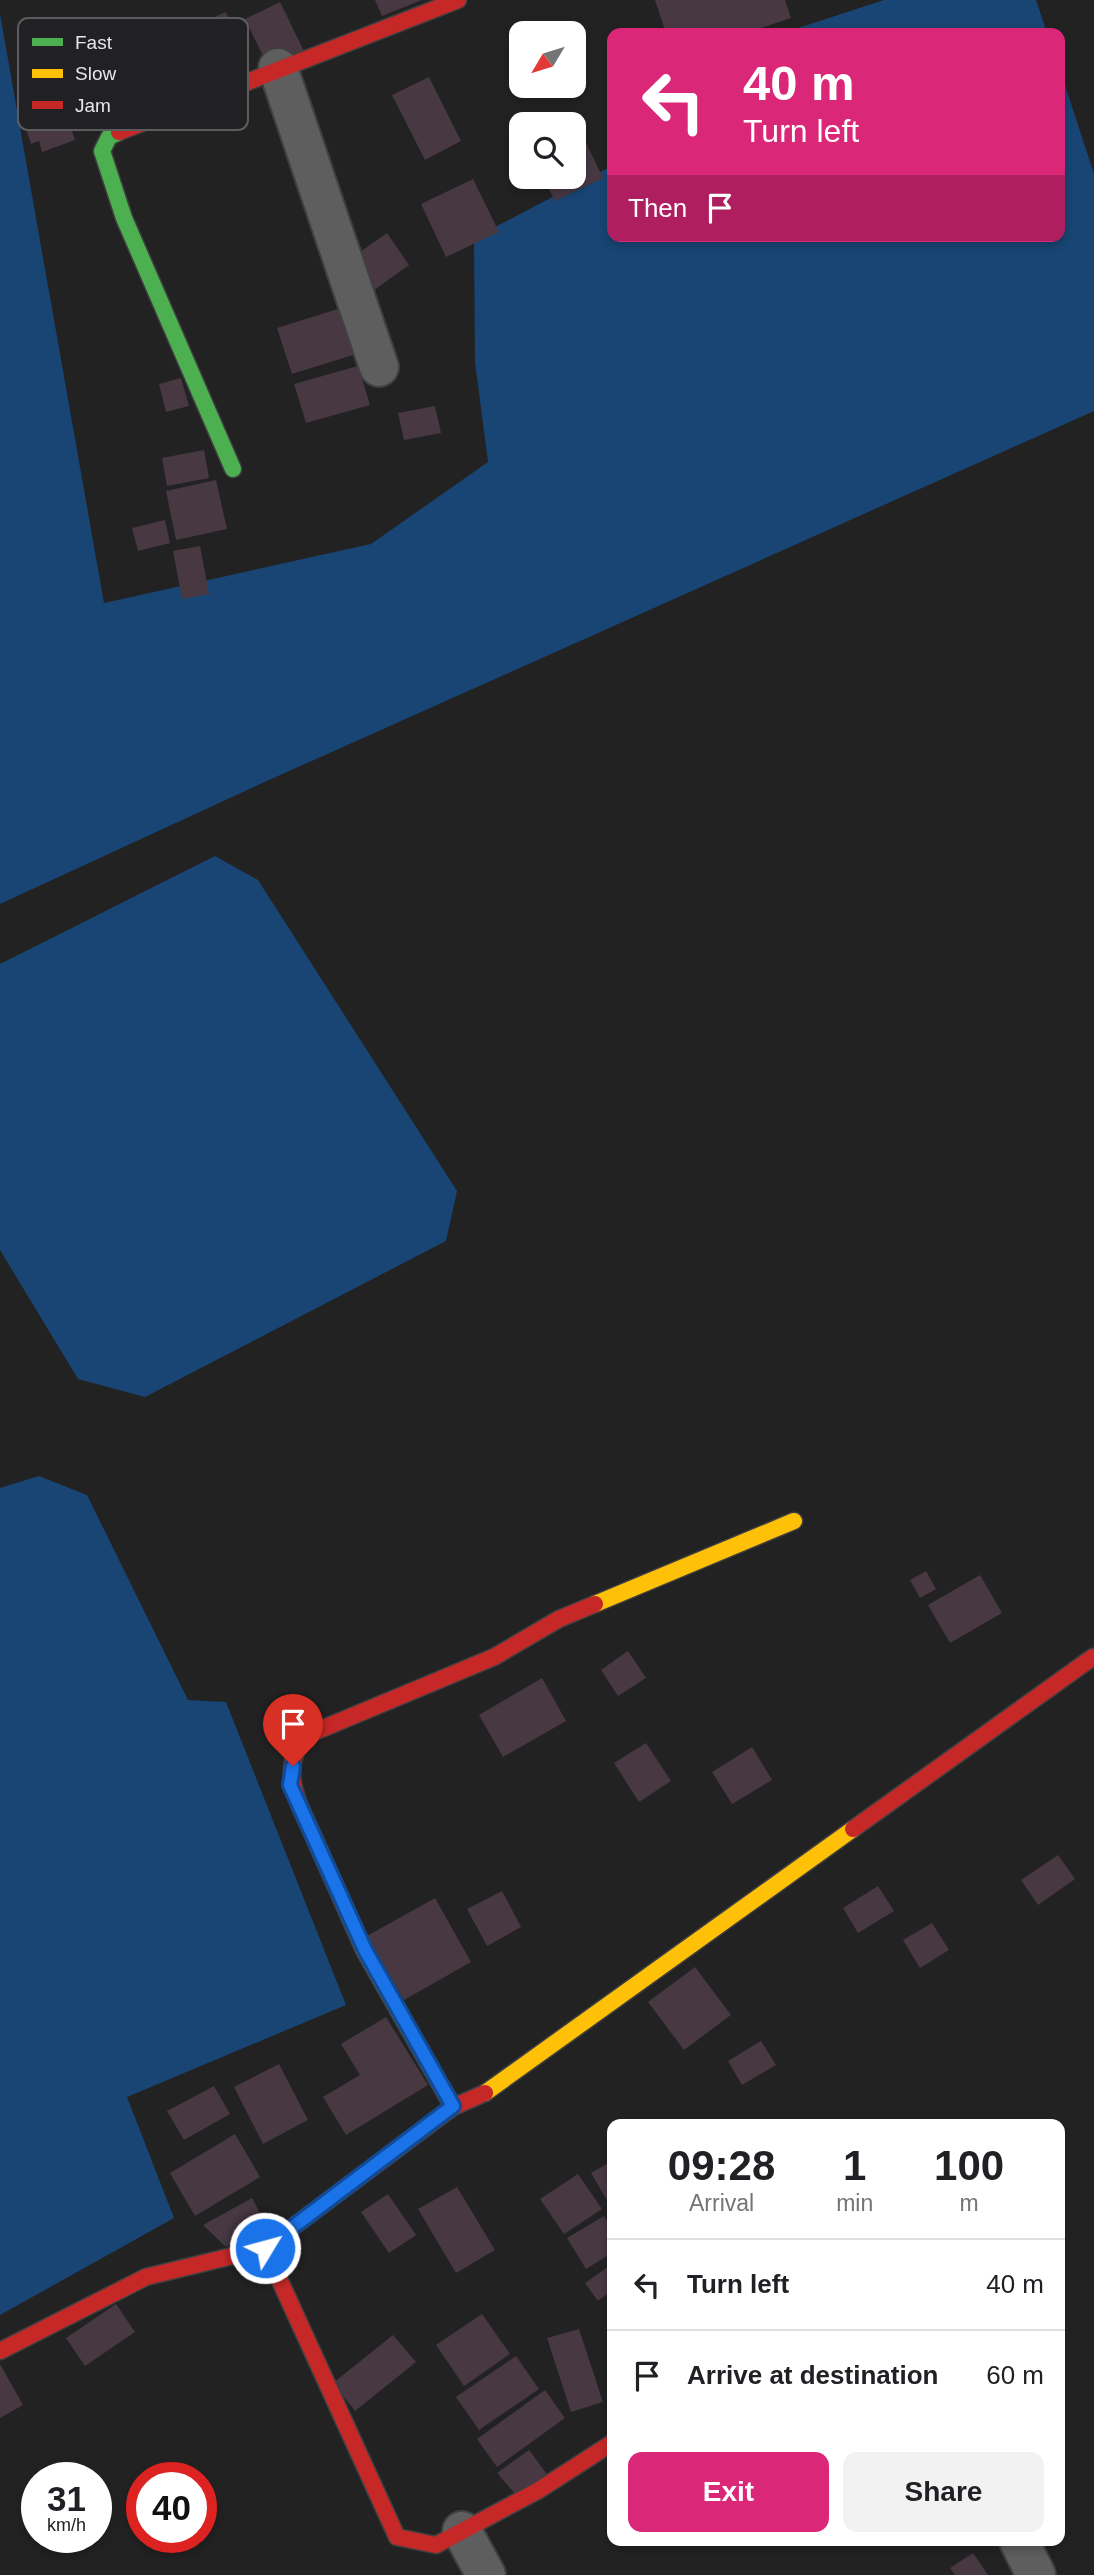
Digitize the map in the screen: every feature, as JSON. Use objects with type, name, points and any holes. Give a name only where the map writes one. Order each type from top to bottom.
[{"type":"street","points":[[248,80],[458,0]]},
{"type":"street","points":[[278,68],[379,367]]},
{"type":"street","points":[[121,130],[108,137],[103,151],[124,218],[233,469]]},
{"type":"street","points":[[453,2106],[365,1950],[290,1785],[296,1747],[307,1735],[494,1657],[559,1619],[794,1521]]},
{"type":"street","points":[[0,2351],[146,2277],[265,2248],[453,2106],[488,2091],[1093,1657]]},
{"type":"street","points":[[265,2248],[397,2537],[436,2545],[539,2490],[607,2446]]},
{"type":"street","points":[[462,2531],[486,2575]]},
{"type":"street","points":[[1022,2546],[1036,2575]]},
{"type":"water","points":[[884,0],[1036,0],[1045,28],[798,28]]},
{"type":"water","points":[[0,14],[18,116],[18,130],[20,130],[104,603],[371,544],[488,462],[475,362],[474,238],[568,189],[586,189],[586,180],[607,169],[607,242],[1065,242],[1065,85],[1094,174],[1094,411],[258,785],[0,904]]},
{"type":"water","points":[[215,856],[258,880],[457,1191],[446,1241],[145,1397],[78,1379],[0,1250],[0,964]]},
{"type":"water","points":[[39,1476],[87,1495],[188,1700],[226,1702],[346,2005],[127,2097],[174,2218],[0,2315],[0,1488]]},
{"type":"building","points":[[375,0],[422,0],[382,16]]},
{"type":"building","points":[[655,0],[785,0],[791,18],[761,28],[664,28]]},
{"type":"building","points":[[280,2],[304,51],[269,68],[247,18]]},
{"type":"building","points":[[226,12],[229,18],[212,18]]},
{"type":"building","points":[[429,77],[461,141],[425,160],[392,95]]},
{"type":"building","points":[[26,130],[72,130],[75,140],[42,152],[39,141],[31,144]]},
{"type":"building","points":[[586,143],[603,178],[586,186]]},
{"type":"building","points":[[473,179],[499,232],[446,257],[421,204]]},
{"type":"building","points":[[549,189],[580,189],[555,201]]},
{"type":"building","points":[[387,233],[409,265],[370,293],[347,261]]},
{"type":"building","points":[[341,308],[356,354],[292,374],[277,328]]},
{"type":"building","points":[[358,366],[370,405],[306,423],[294,384]]},
{"type":"building","points":[[181,378],[189,406],[166,412],[159,384]]},
{"type":"building","points":[[435,406],[441,433],[404,440],[398,413]]},
{"type":"building","points":[[204,450],[209,478],[167,486],[162,458]]},
{"type":"building","points":[[216,480],[227,529],[176,540],[166,491]]},
{"type":"building","points":[[165,520],[170,543],[138,551],[132,528]]},
{"type":"building","points":[[200,546],[209,594],[182,599],[173,551]]},
{"type":"building","points":[[926,1571],[936,1589],[920,1598],[910,1580]]},
{"type":"building","points":[[980,1575],[1002,1613],[950,1643],[928,1605]]},
{"type":"building","points":[[628,1651],[646,1678],[618,1696],[601,1670]]},
{"type":"building","points":[[542,1678],[566,1721],[503,1757],[479,1715]]},
{"type":"building","points":[[646,1743],[671,1781],[639,1802],[614,1763]]},
{"type":"building","points":[[752,1747],[772,1780],[732,1804],[712,1772]]},
{"type":"building","points":[[1058,1855],[1075,1879],[1038,1905],[1021,1880]]},
{"type":"building","points":[[878,1886],[894,1911],[858,1933],[843,1908]]},
{"type":"building","points":[[502,1891],[521,1927],[487,1946],[467,1909]]},
{"type":"building","points":[[435,1898],[471,1962],[404,2000],[367,1936]]},
{"type":"building","points":[[932,1923],[949,1950],[920,1968],[903,1940]]},
{"type":"building","points":[[695,1967],[731,2015],[684,2050],[648,2002]]},
{"type":"building","points":[[386,2017],[428,2085],[346,2135],[323,2097],[360,2075],[341,2044]]},
{"type":"building","points":[[761,2041],[776,2065],[742,2085],[728,2061]]},
{"type":"building","points":[[279,2064],[308,2120],[263,2144],[234,2087]]},
{"type":"building","points":[[214,2086],[230,2114],[184,2140],[167,2111]]},
{"type":"building","points":[[235,2134],[260,2177],[195,2216],[170,2173]]},
{"type":"building","points":[[607,2164],[607,2200],[591,2173]]},
{"type":"building","points":[[578,2174],[602,2209],[564,2234],[540,2199]]},
{"type":"building","points":[[457,2187],[495,2250],[456,2273],[418,2209]]},
{"type":"building","points":[[388,2194],[416,2235],[389,2253],[361,2212]]},
{"type":"building","points":[[252,2198],[267,2226],[226,2247],[203,2225]]},
{"type":"building","points":[[604,2216],[607,2221],[607,2256],[586,2269],[567,2238]]},
{"type":"building","points":[[607,2268],[607,2294],[598,2301],[585,2283]]},
{"type":"building","points":[[116,2304],[135,2332],[85,2366],[66,2338]]},
{"type":"building","points":[[482,2314],[510,2354],[464,2386],[436,2345]]},
{"type":"building","points":[[579,2329],[603,2402],[571,2412],[547,2338]]},
{"type":"building","points":[[393,2335],[416,2362],[355,2411],[333,2383]]},
{"type":"building","points":[[516,2356],[539,2389],[479,2430],[456,2397]]},
{"type":"building","points":[[0,2364],[23,2405],[0,2418]]},
{"type":"building","points":[[545,2390],[565,2418],[497,2467],[477,2439]]},
{"type":"building","points":[[529,2450],[549,2477],[516,2495],[497,2473]]},
{"type":"building","points":[[973,2553],[988,2575],[955,2575],[950,2568]]},
{"type":"traffic: fast","points":[[119,132],[109,137],[102,151],[124,218],[233,469]]},
{"type":"traffic: slow","points":[[595,1604],[794,1521]]},
{"type":"traffic: slow","points":[[485,2093],[853,1829]]},
{"type":"traffic: slow","points":[[315,1840],[364,1950],[453,2107]]},
{"type":"traffic: jam","points":[[248,82],[458,0]]},
{"type":"traffic: jam","points":[[119,132],[124,130]]},
{"type":"traffic: jam","points":[[315,1840],[298,1800],[292,1774],[293,1761],[307,1735],[494,1657],[559,1619],[595,1604]]},
{"type":"traffic: jam","points":[[853,1829],[1093,1657]]},
{"type":"traffic: jam","points":[[0,2351],[146,2277],[265,2248],[453,2107],[485,2093]]},
{"type":"traffic: jam","points":[[265,2248],[397,2537],[436,2545],[539,2490],[607,2446]]},
{"type":"route","points":[[265,2248],[453,2106],[365,1950],[290,1785],[293,1766]]}]
